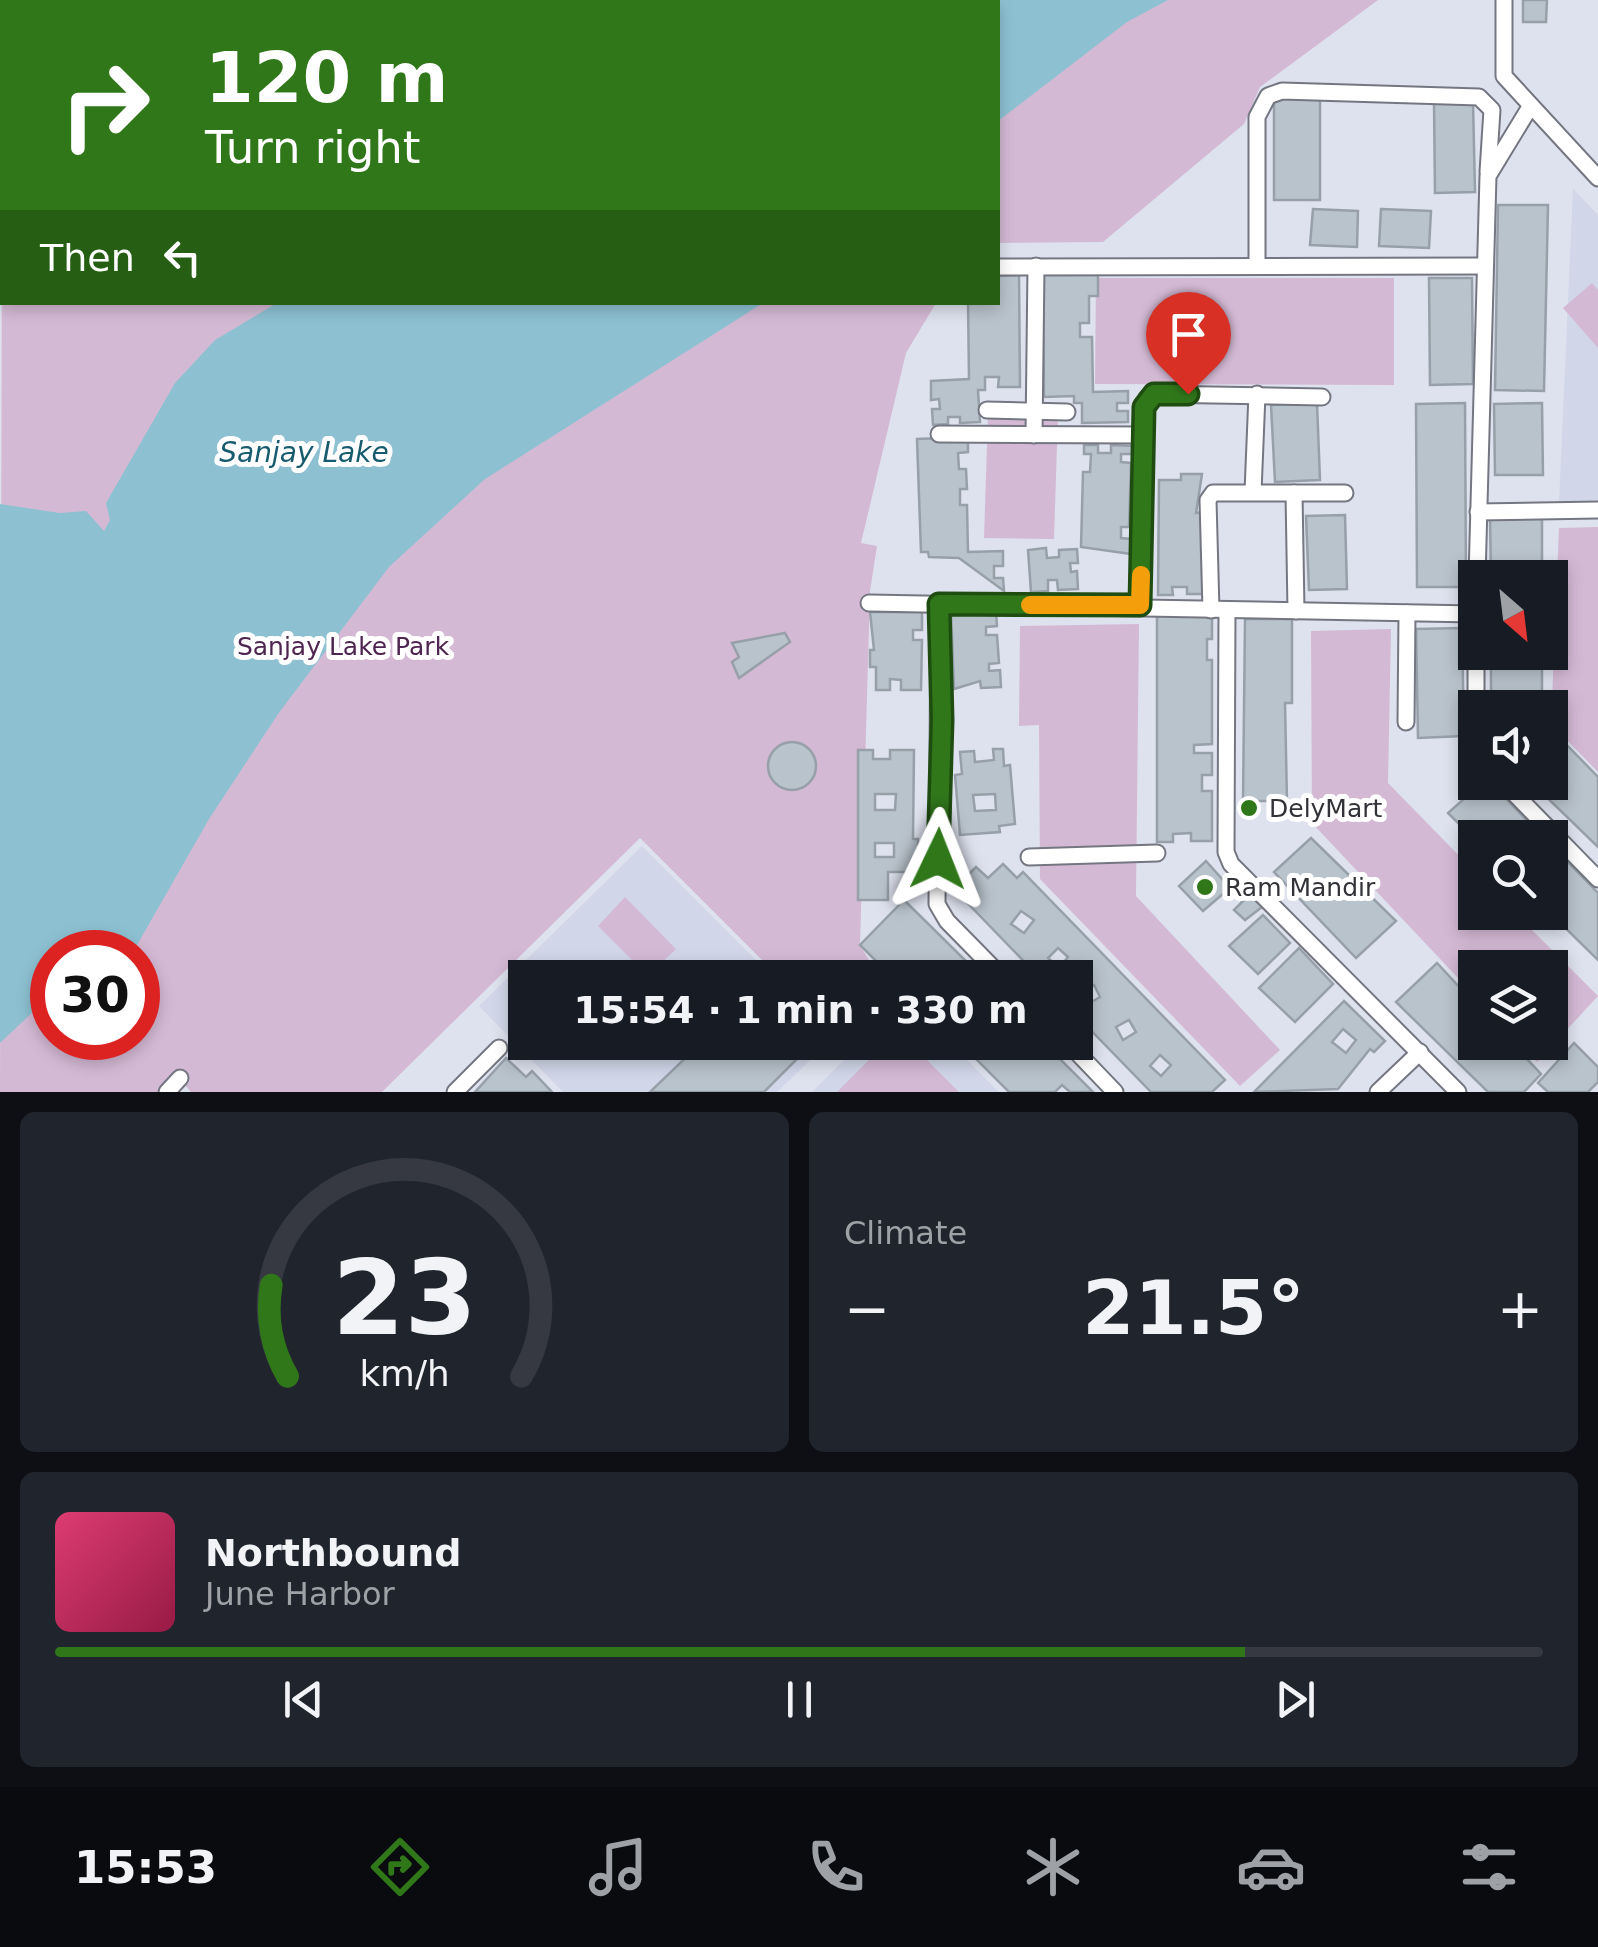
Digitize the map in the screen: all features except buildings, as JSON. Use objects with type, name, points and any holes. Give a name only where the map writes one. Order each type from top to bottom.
[{"type":"street","points":[[1504,0],[1504,76],[1598,178]]},
{"type":"street","points":[[1257,266],[1257,117],[1268,96],[1282,91],[1479,97],[1492,110],[1482,266],[1477,560]]},
{"type":"street","points":[[1488,176],[1530,108]]},
{"type":"street","points":[[1000,266],[1482,266]]},
{"type":"street","points":[[1034,435],[1036,266]]},
{"type":"street","points":[[1140,605],[1142,436],[1144,407],[1154,394],[1322,398]]},
{"type":"street","points":[[1253,492],[1257,394]]},
{"type":"street","points":[[986,410],[1067,412]]},
{"type":"street","points":[[939,434],[1142,436]]},
{"type":"street","points":[[1345,493],[1221,491],[1208,500],[1219,610],[1226,852],[1230,864],[1458,1092]]},
{"type":"street","points":[[1294,492],[1296,611]]},
{"type":"street","points":[[1478,512],[1598,510]]},
{"type":"street","points":[[869,603],[1458,614]]},
{"type":"street","points":[[939,604],[938,904],[987,960]]},
{"type":"street","points":[[1406,722],[1407,613]]},
{"type":"street","points":[[1521,800],[1598,879]]},
{"type":"street","points":[[1028,857],[1157,854]]},
{"type":"street","points":[[455,1092],[500,1048]]},
{"type":"street","points":[[1378,1092],[1420,1052]]},
{"type":"street","points":[[1084,1060],[1115,1092]]},
{"type":"street","points":[[166,1092],[180,1078]]},
{"type":"shaded area","points":[[1573,189],[1598,215],[1598,502],[1559,503]]},
{"type":"shaded area","points":[[642,846],[756,960],[526,960]]},
{"type":"shaded area","points":[[508,978],[508,1036],[479,1006]]},
{"type":"shaded area","points":[[532,1060],[810,1060],[777,1092],[563,1092]]},
{"type":"shaded area","points":[[844,1060],[967,1060],[999,1092],[812,1092]]},
{"type":"green space","points":[[1000,0],[1378,0],[1260,87],[1244,124],[1103,242],[1000,243]]},
{"type":"green space","points":[[1096,278],[1394,278],[1394,385],[1095,384]]},
{"type":"green space","points":[[1592,283],[1598,290],[1598,348],[1563,308]]},
{"type":"green space","name":"Sanjay Lake Park","points":[[2,305],[935,305],[906,353],[861,543],[877,546],[870,591],[860,945],[869,960],[762,960],[640,838],[516,960],[508,960],[508,968],[382,1092],[191,1092],[180,1079],[167,1092],[0,1092]]},
{"type":"green space","points":[[988,413],[1058,414],[1054,539],[984,538]]},
{"type":"green space","points":[[1598,527],[1598,772],[1568,741],[1568,690],[1552,690],[1553,670],[1568,670],[1568,560],[1558,560],[1559,528]]},
{"type":"green space","points":[[1139,624],[1136,896],[1280,1050],[1240,1086],[1040,879],[1039,725],[1019,726],[1020,626]]},
{"type":"green space","points":[[1391,629],[1388,783],[1458,855],[1458,930],[1532,930],[1552,950],[1458,950],[1458,978],[1312,823],[1311,631]]},
{"type":"green space","points":[[625,897],[676,949],[665,960],[632,960],[598,926]]},
{"type":"green space","points":[[1568,966],[1598,996],[1568,1028]]},
{"type":"green space","points":[[869,1060],[927,1060],[959,1092],[837,1092]]},
{"type":"water","points":[[1000,0],[1168,0],[1127,22],[1000,119]]},
{"type":"water","name":"Sanjay Lake","points":[[274,305],[760,305],[485,479],[389,567],[278,714],[209,819],[146,930],[30,930],[30,1015],[0,1043],[0,504],[60,513],[86,511],[104,531],[110,520],[106,503],[175,383],[215,340]]},
{"type":"slow traffic","points":[[1030,605],[1140,605],[1141,575]]},
{"type":"place","name":"DelyMart","points":[[1249,808]]},
{"type":"place","name":"Ram Mandir","points":[[1205,887]]},
{"type":"route","points":[[938,859],[942,720],[939,604],[1140,605],[1146,398],[1154,394],[1188,394]]}]
